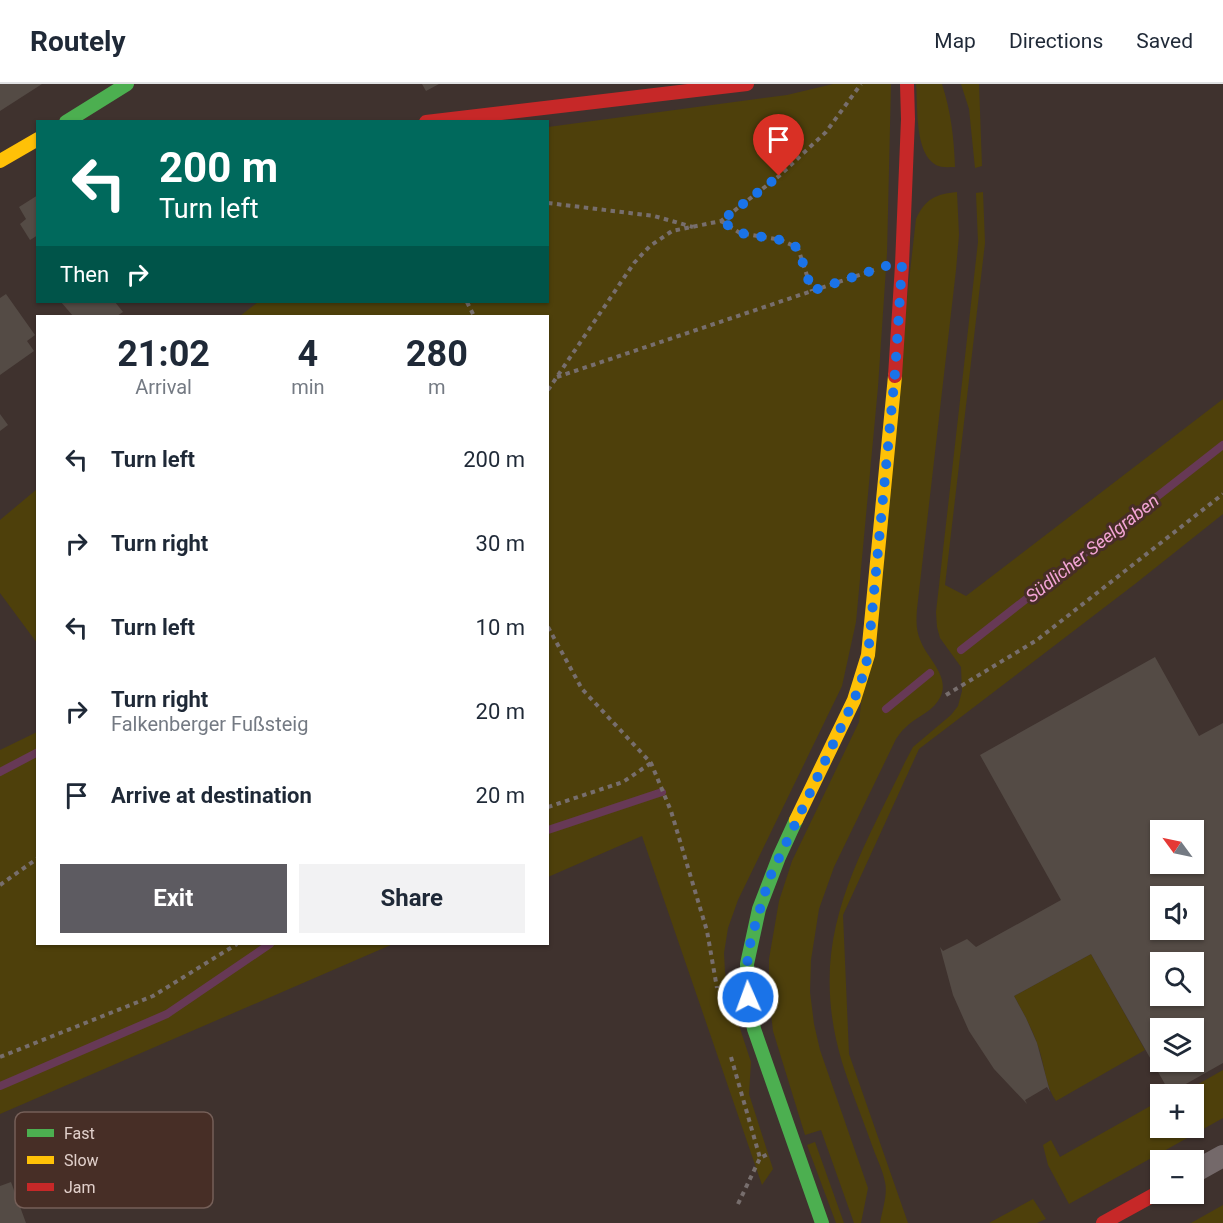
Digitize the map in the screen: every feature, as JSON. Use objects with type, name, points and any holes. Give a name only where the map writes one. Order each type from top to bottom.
[{"type":"street","points":[[80,118],[127,84]]},
{"type":"street","points":[[443,120],[747,84]]},
{"type":"street","points":[[822,1223],[754,1029],[748,997],[747,964],[751,939],[769,879],[854,700],[866,664],[894,385],[902,265],[908,120],[907,84]]},
{"type":"street","points":[[0,161],[36,140]]},
{"type":"street","points":[[1204,1166],[1223,1156]]},
{"type":"street","points":[[1103,1223],[1150,1197]]},
{"type":"path","points":[[549,388],[634,262],[650,246],[672,231],[721,221],[779,176],[826,132],[861,84]]},
{"type":"path","points":[[549,203],[654,216],[693,227]]},
{"type":"path","points":[[721,221],[740,233],[781,240],[798,248],[812,291]]},
{"type":"path","points":[[556,378],[886,266],[902,265]]},
{"type":"path","points":[[945,695],[1037,640],[1223,494]]},
{"type":"path","points":[[549,629],[582,689],[651,763],[671,811],[707,931],[717,989]]},
{"type":"path","points":[[549,807],[623,782],[651,763]]},
{"type":"path","points":[[0,885],[36,859]]},
{"type":"path","points":[[0,1056],[153,996],[235,945]]},
{"type":"path","points":[[728,1046],[756,1144]]},
{"type":"path","points":[[738,1204],[760,1158]]},
{"type":"shaded area","points":[[833,84],[891,84],[887,253],[878,387],[856,622],[842,686],[738,900],[728,928],[724,953],[729,995],[751,1062],[749,1094],[773,1169],[762,1185],[642,836],[549,877],[549,315],[241,315],[257,303],[549,303],[549,127],[787,95]]},
{"type":"shaded area","points":[[916,84],[942,84],[952,125],[955,167],[936,165],[924,150],[918,128]]},
{"type":"shaded area","points":[[961,84],[979,84],[982,166],[975,168],[969,109]]},
{"type":"shaded area","points":[[957,192],[959,235],[956,270],[916,618],[921,642],[941,678],[942,693],[935,705],[902,730],[896,739],[834,867],[819,909],[811,960],[810,992],[820,1050],[868,1188],[861,1223],[854,1223],[821,1130],[805,1135],[773,1031],[769,997],[769,959],[779,901],[792,861],[859,722],[916,219],[927,202],[943,194]]},
{"type":"shaded area","points":[[983,192],[985,243],[945,585],[966,596],[1223,399],[1223,514],[919,749],[843,915],[849,1054],[908,1223],[880,1223],[886,1192],[884,1178],[842,1062],[832,1019],[830,979],[833,941],[841,906],[854,871],[905,762],[913,747],[951,715],[958,706],[962,691],[961,667],[940,638],[936,612],[978,242],[976,193]]},
{"type":"shaded area","points":[[36,490],[36,642],[0,593],[0,520]]},
{"type":"shaded area","points":[[36,732],[36,945],[391,945],[0,1114],[0,750]]},
{"type":"shaded area","points":[[1091,954],[1145,1050],[1056,1101],[1048,1084],[1035,1037],[1014,996]]},
{"type":"shaded area","points":[[1223,1070],[1223,1118],[1204,1129],[1204,1084],[1198,1084]]},
{"type":"shaded area","points":[[1150,1106],[1150,1138],[1187,1138],[1166,1150],[1150,1150],[1150,1159],[1069,1204],[1048,1165],[1043,1145],[1051,1140],[1060,1157]]},
{"type":"shaded area","points":[[815,1142],[844,1223],[836,1223],[807,1145]]},
{"type":"shaded area","points":[[1033,1199],[1046,1219],[1037,1223],[989,1223]]},
{"type":"shaded area","points":[[1223,1205],[1223,1223],[1191,1223]]},
{"type":"building","points":[[0,84],[42,84],[0,111]]},
{"type":"building","points":[[422,84],[439,84],[426,91]]},
{"type":"building","points":[[36,196],[36,236],[30,240],[20,224],[26,219],[19,207]]},
{"type":"building","points":[[6,294],[35,335],[27,341],[34,351],[0,375],[0,298]]},
{"type":"building","points":[[62,303],[116,303],[123,312],[118,315],[72,315]]},
{"type":"building","points":[[0,414],[8,425],[0,431]]},
{"type":"building","points":[[1155,657],[1199,736],[1223,723],[1223,1063],[1186,1084],[1165,1084],[1158,1072],[1204,1072],[1204,1018],[1150,1018],[1150,1058],[1091,954],[1014,996],[1037,1043],[1050,1092],[1047,1087],[1025,1100],[1027,1104],[994,1069],[969,1031],[953,995],[940,947],[943,951],[967,939],[976,947],[1061,900],[980,755]]},
{"type":"building","points":[[11,1182],[15,1193],[15,1208],[21,1208],[26,1223],[0,1223],[0,1186]]},
{"type":"waterway","name":"Südlicher Seelgraben","points":[[961,650],[1223,445]]},
{"type":"waterway","name":"Südlicher Seelgraben","points":[[886,709],[930,673]]},
{"type":"waterway","points":[[0,772],[36,753]]},
{"type":"waterway","name":"Südlicher Seelgraben","points":[[549,830],[662,792]]},
{"type":"waterway","name":"Südlicher Seelgraben","points":[[0,1086],[167,1014],[269,945]]},
{"type":"traffic: fast","points":[[69,120],[127,84]]},
{"type":"traffic: fast","points":[[796,820],[759,909],[747,964],[748,997],[754,1029],[822,1223]]},
{"type":"traffic: slow","points":[[0,161],[36,140]]},
{"type":"traffic: slow","points":[[796,820],[854,700],[868,655],[895,376]]},
{"type":"traffic: jam","points":[[443,120],[747,84]]},
{"type":"traffic: jam","points":[[895,376],[902,265],[908,119],[907,84]]},
{"type":"traffic: jam","points":[[1103,1223],[1150,1197]]},
{"type":"route","points":[[748,997],[747,964],[751,939],[769,879],[854,700],[868,655],[895,373],[902,265],[886,266],[812,291],[798,248],[781,240],[740,233],[721,221],[779,176]]}]
